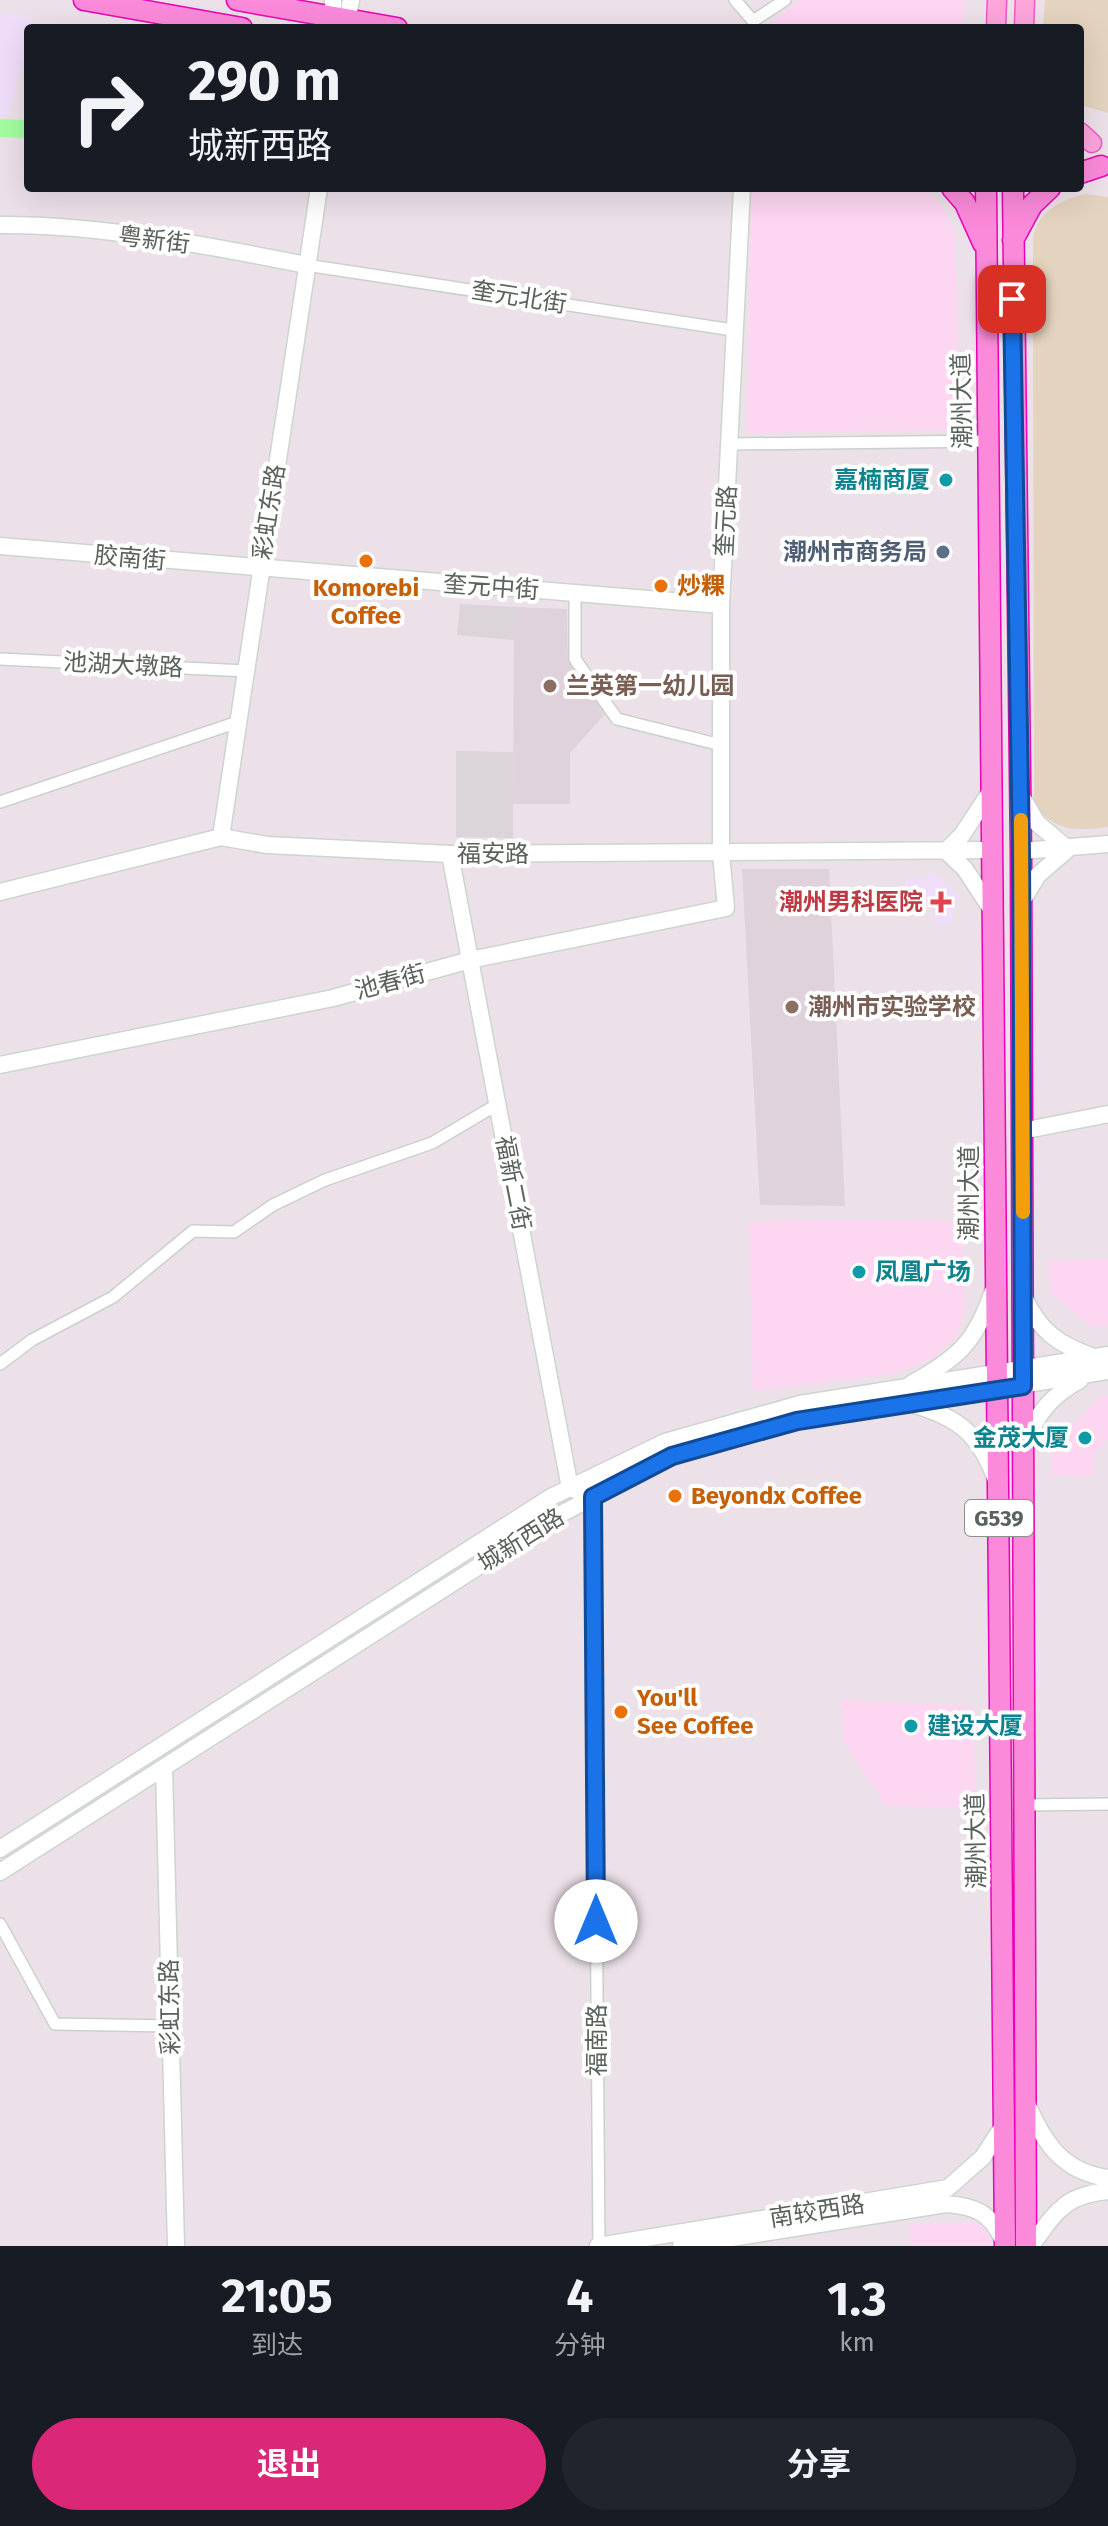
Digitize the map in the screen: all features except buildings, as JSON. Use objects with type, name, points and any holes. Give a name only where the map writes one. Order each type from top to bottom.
[{"type":"highway","points":[[84,0],[219,24]]},
{"type":"highway","points":[[254,1],[380,24]]},
{"type":"highway","points":[[1084,172],[1105,167]]},
{"type":"highway","points":[[955,192],[965,203],[986,250]]},
{"type":"highway","name":"潮州大道","points":[[986,192],[994,787],[1004,2244]]},
{"type":"highway","name":"潮州大道","points":[[1013,192],[1011,243],[1020,793],[1027,850],[1022,901],[1022,1131],[1029,2246]]},
{"type":"highway","points":[[1011,243],[1032,205],[1046,192]]},
{"type":"main road","points":[[996,24],[997,0]]},
{"type":"main road","points":[[1024,24],[1025,0]]},
{"type":"street","points":[[735,0],[753,21],[785,0]]},
{"type":"street","points":[[1084,164],[1105,167]]},
{"type":"street","name":"彩虹东路","points":[[221,837],[318,192]]},
{"type":"street","name":"奎元路","points":[[721,854],[721,605],[742,192]]},
{"type":"street","name":"粤新街","points":[[0,225],[98,233],[230,250],[306,265]]},
{"type":"street","name":"奎元北街","points":[[306,265],[733,330]]},
{"type":"street","points":[[730,444],[988,441]]},
{"type":"street","name":"胶南街","points":[[0,546],[260,569]]},
{"type":"street","name":"奎元中街","points":[[260,569],[721,605]]},
{"type":"street","points":[[575,593],[575,659],[617,719],[721,745]]},
{"type":"street","name":"池湖大墩路","points":[[0,659],[246,671]]},
{"type":"street","points":[[0,802],[238,722]]},
{"type":"street","points":[[994,787],[962,835],[946,851],[965,869],[995,914]]},
{"type":"street","points":[[1020,793],[1037,823],[1068,849]]},
{"type":"street","name":"福安路","points":[[0,892],[221,837],[267,845],[450,854],[994,850]]},
{"type":"street","points":[[1027,850],[1108,844]]},
{"type":"street","points":[[1022,901],[1038,875],[1068,849]]},
{"type":"street","name":"福新二街","points":[[450,854],[570,1488]]},
{"type":"street","name":"池春街","points":[[0,1065],[333,998],[470,960],[726,908],[721,854]]},
{"type":"street","points":[[0,1364],[32,1340],[113,1297],[193,1231],[234,1232],[286,1199],[325,1180],[432,1143],[498,1104]]},
{"type":"street","points":[[1022,1131],[1108,1114]]},
{"type":"street","points":[[996,1282],[984,1316],[960,1354],[907,1396],[961,1425],[980,1442],[998,1488]]},
{"type":"street","points":[[1023,1294],[1034,1320],[1048,1335],[1101,1364]]},
{"type":"street","points":[[1024,1447],[1034,1422],[1047,1403],[1101,1364]]},
{"type":"street","name":"城新西路","points":[[0,1872],[559,1515],[672,1456],[797,1421],[907,1396],[1101,1364]]},
{"type":"street","name":"城新西路","points":[[0,1849],[570,1488],[665,1442],[800,1404],[907,1396]]},
{"type":"street","points":[[570,1488],[593,1497]]},
{"type":"street","name":"福南路","points":[[593,1497],[598,2246]]},
{"type":"street","name":"彩虹东路","points":[[164,1768],[176,2246]]},
{"type":"street","points":[[1026,1805],[1108,1804]]},
{"type":"street","points":[[0,1924],[55,2024],[171,2026]]},
{"type":"street","points":[[1027,2104],[1047,2145],[1060,2159],[1081,2172],[1108,2178]]},
{"type":"street","name":"南较西路","points":[[598,2246],[948,2188],[992,2146],[1005,2122]]},
{"type":"street","points":[[1029,2246],[1069,2200],[1108,2191]]},
{"type":"street","name":"南较西路","points":[[681,2246],[946,2204],[977,2209],[988,2215],[1004,2244]]},
{"type":"shaded area","points":[[800,0],[966,0],[963,24],[768,24]]},
{"type":"shaded area","points":[[1045,0],[1108,0],[1108,113],[1084,106],[1084,24],[1043,24]]},
{"type":"shaded area","points":[[0,13],[33,18],[32,24],[24,24],[24,54],[9,115],[0,115]]},
{"type":"shaded area","points":[[751,192],[929,192],[942,205],[955,231],[960,430],[747,433]]},
{"type":"shaded area","points":[[1086,194],[1108,197],[1108,827],[1076,829],[1058,825],[1034,804],[1033,238],[1040,221],[1052,208]]},
{"type":"shaded area","points":[[460,604],[514,607],[514,640],[457,635]]},
{"type":"shaded area","name":"兰英第一幼儿园","points":[[514,607],[567,609],[568,659],[606,713],[570,753],[570,804],[513,804]]},
{"type":"shaded area","points":[[456,751],[513,752],[513,838],[456,837]]},
{"type":"shaded area","name":"潮州市实验学校","points":[[742,869],[829,869],[845,1206],[760,1205]]},
{"type":"shaded area","name":"潮州男科医院","points":[[933,871],[960,898],[952,906],[953,924],[935,926],[935,909],[920,896],[906,897],[906,878],[926,878]]},
{"type":"shaded area","name":"凤凰广场","points":[[836,1219],[962,1221],[965,1309],[957,1335],[935,1357],[895,1373],[753,1391],[749,1222]]},
{"type":"shaded area","points":[[1108,1259],[1108,1326],[1093,1328],[1050,1293],[1048,1261]]},
{"type":"shaded area","points":[[1108,1395],[1108,1439],[1094,1454],[1094,1476],[1052,1475],[1051,1448],[1100,1397]]},
{"type":"shaded area","name":"建设大厦","points":[[841,1700],[973,1706],[976,1809],[886,1806],[843,1741]]},
{"type":"shaded area","points":[[992,2221],[992,2246],[910,2246],[909,2225]]},
{"type":"waterway","points":[[0,128],[24,129]]},
{"type":"slow traffic","points":[[1021,820],[1023,1212]]},
{"type":"place","name":"嘉楠商厦","points":[[946,480]]},
{"type":"place","name":"潮州市商务局","points":[[943,552]]},
{"type":"place","name":"Komorebi Coffee","points":[[366,561]]},
{"type":"place","name":"炒粿","points":[[661,586]]},
{"type":"place","name":"兰英第一幼儿园","points":[[550,686]]},
{"type":"place","name":"潮州男科医院","points":[[941,902]]},
{"type":"place","name":"潮州市实验学校","points":[[792,1007]]},
{"type":"place","name":"凤凰广场","points":[[859,1272]]},
{"type":"place","name":"金茂大厦","points":[[1085,1438]]},
{"type":"place","name":"Beyondx Coffee","points":[[675,1496]]},
{"type":"place","name":"You'll See Coffee","points":[[621,1712]]},
{"type":"place","name":"建设大厦","points":[[911,1726]]},
{"type":"route","points":[[596,1921],[593,1497],[672,1456],[797,1421],[1023,1386],[1021,857],[1012,299]]}]
